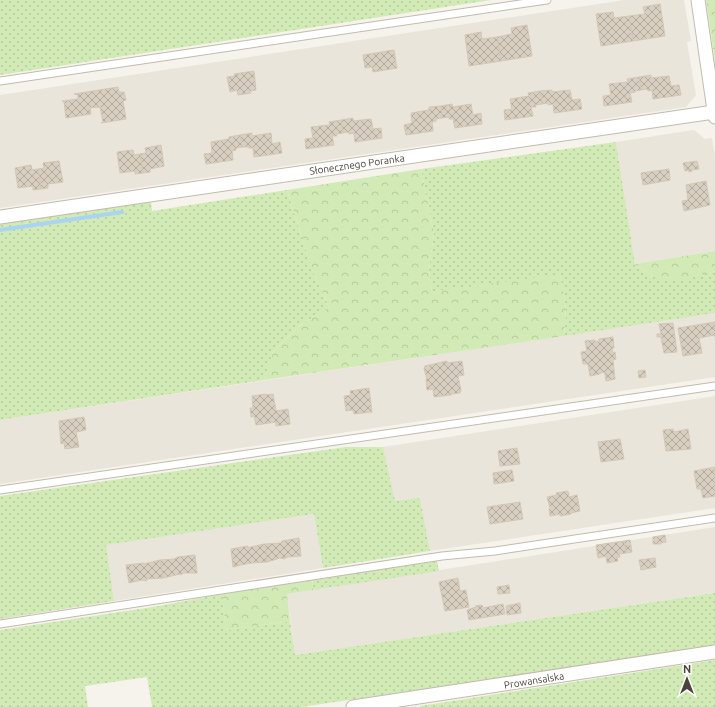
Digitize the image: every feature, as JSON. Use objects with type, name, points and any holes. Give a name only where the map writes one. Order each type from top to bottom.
[{"type":"street","points":[[698,0],[715,114]]},
{"type":"street","name":"Słonecznego Poranka","points":[[0,217],[715,114]]},
{"type":"street","name":"Prowansalska","points":[[353,707],[715,652]]},
{"type":"lane","points":[[0,81],[547,0]]},
{"type":"lane","points":[[0,490],[715,386]]},
{"type":"lane","points":[[0,624],[442,556],[502,550],[715,518]]},
{"type":"shaded area","points":[[624,0],[684,0],[691,41],[687,42],[696,95],[686,107],[0,208],[0,95]]},
{"type":"shaded area","points":[[694,130],[705,139],[712,138],[715,156],[715,251],[635,264],[616,142]]},
{"type":"shaded area","points":[[715,313],[715,377],[0,484],[0,420]]},
{"type":"shaded area","points":[[715,396],[715,508],[430,551],[420,498],[395,502],[383,447]]},
{"type":"shaded area","points":[[314,514],[323,568],[114,601],[105,545]]},
{"type":"shaded area","points":[[715,527],[715,593],[295,655],[287,594]]},
{"type":"green space","points":[[0,0],[491,0],[0,75]]},
{"type":"green space","points":[[706,0],[715,0],[715,61]]},
{"type":"green space","points":[[616,142],[635,264],[652,276],[683,279],[715,271],[715,313],[564,336],[566,309],[560,275],[432,292],[429,269],[434,233],[421,169]]},
{"type":"green space","points":[[421,169],[434,233],[429,269],[432,292],[560,274],[566,309],[564,336],[264,380],[273,352],[299,326],[329,307],[312,269],[287,190]]},
{"type":"green space","points":[[287,190],[312,269],[329,307],[299,326],[273,352],[264,380],[0,420],[0,224],[151,201],[152,211]]},
{"type":"green space","points":[[715,251],[715,271],[682,280],[669,281],[659,279],[635,264]]},
{"type":"green space","points":[[346,447],[383,447],[395,501],[420,498],[430,551],[323,568],[314,514],[106,545],[114,601],[0,619],[0,496]]},
{"type":"green space","points":[[437,561],[439,571],[313,590],[312,580]]},
{"type":"green space","points":[[312,580],[313,590],[287,594],[290,621],[226,630],[222,594]]},
{"type":"green space","points":[[715,593],[715,649],[485,683],[417,690],[301,707],[152,707],[147,677],[85,686],[88,707],[0,707],[0,630],[153,607],[222,594],[226,630],[290,621],[295,655]]},
{"type":"green space","points":[[715,660],[715,707],[420,707],[420,706]]},
{"type":"building","points":[[660,4],[665,36],[633,41],[629,16],[645,14],[643,7]]},
{"type":"building","points":[[613,12],[614,18],[629,16],[633,41],[601,46],[596,14]]},
{"type":"building","points":[[527,25],[532,56],[501,61],[497,37],[512,34],[511,28]]},
{"type":"building","points":[[481,32],[482,39],[497,37],[501,61],[469,66],[465,35]]},
{"type":"building","points":[[394,50],[397,68],[373,72],[372,67],[365,68],[363,55]]},
{"type":"building","points":[[254,71],[256,90],[250,91],[251,93],[238,95],[237,90],[230,92],[227,77],[235,76],[234,74]]},
{"type":"building","points":[[651,75],[651,78],[669,76],[671,86],[679,85],[681,95],[653,99],[652,90],[641,90],[639,77]]},
{"type":"building","points":[[639,77],[641,90],[630,93],[632,102],[604,106],[603,96],[611,95],[609,84],[628,82],[627,79]]},
{"type":"building","points":[[118,87],[119,92],[124,92],[126,100],[123,101],[126,119],[101,123],[103,122],[100,107],[90,108],[91,114],[66,118],[64,102],[62,101],[78,99],[78,95],[74,94]]},
{"type":"building","points":[[552,90],[552,92],[570,90],[572,100],[580,99],[582,109],[554,113],[553,104],[542,104],[540,91]]},
{"type":"building","points":[[540,91],[542,104],[535,105],[536,107],[531,107],[533,116],[505,120],[504,110],[512,109],[510,99],[529,96],[528,93]]},
{"type":"building","points":[[452,104],[453,107],[471,104],[473,115],[481,113],[482,124],[455,128],[453,119],[449,119],[449,117],[442,118],[441,106]]},
{"type":"building","points":[[441,106],[442,118],[436,119],[436,121],[432,122],[433,131],[406,135],[404,125],[412,123],[411,113],[429,110],[429,107]]},
{"type":"building","points":[[353,118],[353,121],[371,119],[373,129],[381,128],[382,138],[355,142],[354,133],[343,133],[341,120]]},
{"type":"building","points":[[341,120],[343,133],[336,134],[337,136],[332,136],[334,145],[306,149],[305,139],[313,138],[311,127],[330,125],[329,122]]},
{"type":"building","points":[[252,133],[252,136],[271,133],[272,144],[280,142],[282,153],[254,157],[253,148],[242,147],[240,135]]},
{"type":"building","points":[[240,135],[242,147],[236,148],[236,150],[232,151],[233,160],[206,164],[204,154],[212,153],[211,142],[229,139],[229,137]]},
{"type":"building","points":[[161,145],[164,166],[150,169],[150,172],[143,173],[140,154],[146,153],[145,148]]},
{"type":"building","points":[[133,150],[134,155],[140,154],[143,173],[135,174],[135,171],[120,173],[117,152]]},
{"type":"building","points":[[59,161],[63,182],[48,184],[48,188],[41,189],[38,169],[44,168],[43,163]]},
{"type":"building","points":[[697,161],[699,169],[689,172],[689,170],[685,171],[683,163]]},
{"type":"building","points":[[31,165],[32,170],[38,169],[41,189],[33,190],[33,186],[18,188],[15,168]]},
{"type":"building","points":[[669,169],[670,180],[643,185],[641,173]]},
{"type":"building","points":[[706,181],[710,205],[684,211],[682,201],[688,200],[686,185]]},
{"type":"building","points":[[715,322],[715,335],[699,338],[702,353],[683,356],[678,328]]},
{"type":"building","points":[[673,323],[677,352],[664,353],[661,337],[657,337],[657,334],[661,334],[659,324]]},
{"type":"building","points":[[613,337],[614,348],[612,348],[613,353],[615,352],[616,359],[613,360],[615,379],[606,381],[604,372],[590,376],[588,364],[583,364],[581,352],[587,351],[585,341],[595,340],[595,342],[599,341],[599,339]]},
{"type":"building","points":[[447,361],[447,363],[462,361],[464,375],[458,376],[461,390],[460,393],[434,397],[433,389],[427,390],[427,379],[424,369],[425,366]]},
{"type":"building","points":[[645,370],[646,377],[639,378],[638,371]]},
{"type":"building","points":[[369,388],[372,412],[354,414],[353,410],[346,411],[344,396],[351,395],[350,391]]},
{"type":"building","points":[[273,394],[276,411],[288,409],[290,424],[276,426],[276,422],[256,425],[254,416],[251,417],[250,408],[253,408],[252,396]]},
{"type":"building","points":[[84,417],[86,430],[76,432],[79,447],[65,449],[64,443],[61,444],[59,421]]},
{"type":"building","points":[[673,429],[674,432],[688,429],[691,449],[666,451],[663,430]]},
{"type":"building","points":[[620,439],[624,459],[601,462],[598,442]]},
{"type":"building","points":[[517,448],[520,464],[500,466],[498,451]]},
{"type":"building","points":[[715,467],[715,496],[703,498],[701,489],[697,489],[694,471]]},
{"type":"building","points":[[512,470],[514,481],[494,484],[493,473]]},
{"type":"building","points":[[568,491],[569,497],[577,495],[580,511],[560,516],[560,514],[550,516],[550,508],[547,497],[557,495],[556,493]]},
{"type":"building","points":[[520,502],[523,519],[490,524],[487,507]]},
{"type":"building","points":[[665,535],[666,542],[661,544],[653,544],[653,537]]},
{"type":"building","points":[[299,538],[301,556],[288,557],[285,559],[280,558],[267,562],[265,544],[281,543],[282,541]]},
{"type":"building","points":[[630,540],[632,552],[626,553],[624,541]]},
{"type":"building","points":[[624,541],[626,553],[619,554],[620,557],[617,557],[618,561],[607,563],[606,556],[598,558],[596,545]]},
{"type":"building","points":[[265,544],[267,562],[250,563],[233,567],[231,549],[248,546],[248,548]]},
{"type":"building","points":[[195,555],[197,573],[184,573],[163,578],[160,560]]},
{"type":"building","points":[[655,558],[656,567],[641,570],[639,560]]},
{"type":"building","points":[[160,560],[163,578],[146,579],[147,581],[142,580],[129,583],[126,565],[144,564]]},
{"type":"building","points":[[458,578],[460,591],[466,590],[469,607],[445,611],[439,582]]},
{"type":"building","points":[[509,585],[510,593],[498,594],[497,587]]},
{"type":"building","points":[[520,603],[521,613],[507,615],[506,606]]},
{"type":"building","points":[[503,604],[505,614],[469,620],[467,610],[476,607],[475,606],[482,605],[483,608]]},
{"type":"waterway","points":[[0,230],[122,212]]}]
